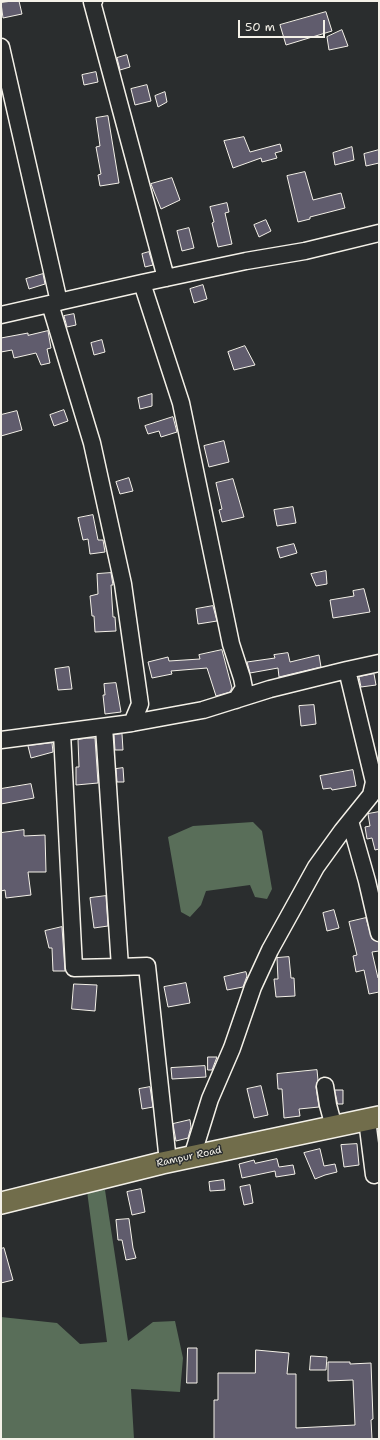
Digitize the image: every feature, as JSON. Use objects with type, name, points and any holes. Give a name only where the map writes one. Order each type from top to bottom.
[{"type":"main road","name":"Rampur Road","points":[[1,1203],[192,1156],[373,1119]]},
{"type":"street","points":[[94,1],[92,2],[166,278]]},
{"type":"street","points":[[1,47],[54,303],[92,443],[123,584],[140,704],[132,723]]},
{"type":"street","points":[[1,315],[142,282],[305,251],[379,233]]},
{"type":"street","points":[[142,282],[181,403],[231,644],[241,673],[244,688],[236,700]]},
{"type":"street","points":[[1,740],[132,723],[203,710],[270,689],[379,663]]},
{"type":"street","points":[[192,1156],[210,1099],[232,1048],[253,986],[270,950],[316,867],[371,795],[374,782],[347,670]]},
{"type":"street","points":[[241,673],[251,685],[270,689]]},
{"type":"street","points":[[104,727],[120,967]]},
{"type":"street","points":[[62,733],[74,968],[147,966],[168,1162]]},
{"type":"street","points":[[350,822],[367,881],[379,933]]},
{"type":"street","points":[[324,1086],[334,1127]]},
{"type":"street","points":[[373,1119],[374,1175]]},
{"type":"green space","points":[[253,822],[262,831],[272,889],[267,899],[255,897],[250,885],[206,891],[201,905],[190,917],[181,912],[168,837],[193,826]]},
{"type":"green space","points":[[105,1190],[128,1341],[153,1322],[175,1321],[183,1358],[180,1392],[131,1389],[134,1439],[1,1439],[1,1317],[57,1323],[80,1344],[107,1342],[87,1191]]},
{"type":"building","points":[[19,1],[22,14],[3,18],[1,3]]},
{"type":"building","points":[[326,12],[332,31],[286,45],[280,25]]},
{"type":"building","points":[[342,30],[348,46],[329,50],[327,37]]},
{"type":"building","points":[[127,55],[130,67],[120,70],[117,58]]},
{"type":"building","points":[[96,72],[98,82],[84,85],[82,75]]},
{"type":"building","points":[[147,85],[151,101],[135,105],[131,89]]},
{"type":"building","points":[[165,92],[167,102],[158,107],[155,96]]},
{"type":"building","points":[[108,116],[119,183],[100,186],[98,175],[101,174],[96,147],[100,146],[96,118]]},
{"type":"building","points":[[244,137],[250,152],[280,144],[282,151],[275,153],[277,158],[262,162],[261,158],[233,168],[224,141]]},
{"type":"building","points":[[352,147],[354,160],[335,165],[333,153]]},
{"type":"building","points":[[379,150],[379,163],[366,166],[364,154]]},
{"type":"building","points":[[305,172],[313,200],[341,193],[345,208],[310,217],[310,219],[298,222],[287,176]]},
{"type":"building","points":[[172,178],[180,200],[161,209],[151,184]]},
{"type":"building","points":[[227,203],[229,212],[225,213],[232,244],[218,247],[210,207]]},
{"type":"building","points":[[266,220],[271,231],[259,237],[254,225]]},
{"type":"building","points":[[189,228],[194,248],[182,251],[177,231]]},
{"type":"building","points":[[149,252],[153,265],[145,267],[142,254]]},
{"type":"building","points":[[43,274],[45,284],[29,289],[26,279]]},
{"type":"building","points":[[203,285],[207,299],[194,303],[190,289]]},
{"type":"building","points":[[74,314],[76,325],[67,327],[64,316]]},
{"type":"building","points":[[48,331],[51,348],[47,349],[50,363],[41,365],[36,353],[14,358],[12,350],[1,352],[1,338]]},
{"type":"building","points":[[102,340],[105,352],[94,355],[91,343]]},
{"type":"building","points":[[245,346],[255,365],[234,370],[228,352]]},
{"type":"building","points":[[152,394],[152,406],[140,409],[138,398]]},
{"type":"building","points":[[64,410],[68,421],[54,426],[50,415]]},
{"type":"building","points":[[17,411],[22,430],[1,436],[1,415]]},
{"type":"building","points":[[173,417],[177,432],[161,437],[159,431],[148,434],[145,426]]},
{"type":"building","points":[[224,441],[229,462],[209,467],[204,446]]},
{"type":"building","points":[[129,478],[133,491],[120,494],[116,482]]},
{"type":"building","points":[[233,479],[244,517],[222,522],[219,510],[222,509],[216,483]]},
{"type":"building","points":[[293,507],[296,523],[277,526],[274,510]]},
{"type":"building","points":[[93,515],[98,540],[103,540],[105,552],[90,554],[88,539],[83,540],[78,518]]},
{"type":"building","points":[[294,544],[297,553],[280,558],[277,548]]},
{"type":"building","points":[[326,571],[327,584],[316,586],[311,574]]},
{"type":"building","points":[[111,573],[113,585],[111,585],[113,617],[115,617],[116,631],[95,632],[94,616],[92,616],[90,596],[98,594],[97,574]]},
{"type":"building","points":[[364,589],[370,612],[333,618],[330,600],[354,596],[353,591]]},
{"type":"building","points":[[213,606],[217,621],[198,624],[196,609]]},
{"type":"building","points":[[222,650],[232,688],[230,692],[216,696],[207,668],[171,671],[172,674],[152,678],[148,662],[168,657],[169,661],[200,659],[199,655]]},
{"type":"building","points":[[288,653],[290,662],[319,655],[321,667],[279,677],[278,668],[250,673],[247,662],[275,658],[274,655]]},
{"type":"building","points":[[69,667],[72,689],[58,690],[55,669]]},
{"type":"building","points":[[374,674],[376,685],[361,687],[359,677]]},
{"type":"building","points":[[116,683],[121,712],[105,714],[103,695],[105,695],[104,684]]},
{"type":"building","points":[[314,705],[316,724],[301,726],[299,706]]},
{"type":"building","points":[[122,734],[123,750],[115,750],[114,735]]},
{"type":"building","points":[[95,738],[98,783],[76,785],[76,767],[79,767],[78,740]]},
{"type":"building","points":[[52,743],[53,752],[31,758],[28,746]]},
{"type":"building","points":[[123,768],[124,782],[117,782],[116,769]]},
{"type":"building","points":[[353,770],[356,786],[332,790],[331,788],[323,789],[320,776]]},
{"type":"building","points":[[31,784],[34,798],[1,804],[1,789]]},
{"type":"building","points":[[379,812],[379,849],[375,850],[372,838],[367,839],[365,827],[370,826],[368,814]]},
{"type":"building","points":[[24,830],[24,836],[45,835],[46,872],[28,872],[31,895],[6,898],[5,890],[1,891],[1,833]]},
{"type":"building","points":[[106,896],[108,926],[94,928],[90,898]]},
{"type":"building","points":[[334,910],[339,928],[327,931],[323,913]]},
{"type":"building","points":[[366,918],[372,939],[379,942],[379,951],[372,952],[379,978],[379,992],[369,994],[364,970],[356,972],[353,956],[357,955],[349,922]]},
{"type":"building","points":[[62,927],[65,971],[53,971],[52,948],[49,948],[45,931]]},
{"type":"building","points":[[289,957],[291,978],[294,978],[295,996],[276,997],[274,979],[278,979],[277,958]]},
{"type":"building","points":[[246,972],[247,976],[243,987],[227,990],[224,977]]},
{"type":"building","points":[[186,983],[190,1003],[168,1007],[164,987]]},
{"type":"building","points":[[74,984],[97,985],[95,1011],[72,1009]]},
{"type":"building","points":[[208,1057],[217,1057],[212,1070],[208,1070]]},
{"type":"building","points":[[205,1066],[206,1077],[172,1079],[171,1068]]},
{"type":"building","points":[[317,1070],[318,1080],[316,1087],[319,1107],[299,1109],[300,1116],[284,1118],[282,1089],[278,1089],[277,1074]]},
{"type":"building","points":[[261,1086],[268,1115],[254,1118],[247,1089]]},
{"type":"building","points":[[150,1087],[153,1107],[142,1109],[139,1089]]},
{"type":"building","points":[[335,1090],[343,1090],[343,1104],[338,1104]]},
{"type":"building","points":[[190,1120],[191,1127],[188,1138],[176,1141],[173,1124]]},
{"type":"building","points":[[357,1144],[359,1165],[344,1167],[341,1145]]},
{"type":"building","points":[[320,1149],[324,1166],[335,1164],[337,1172],[315,1179],[304,1153]]},
{"type":"building","points":[[277,1159],[279,1167],[293,1165],[295,1174],[276,1177],[275,1171],[242,1178],[239,1164],[254,1160],[255,1163]]},
{"type":"building","points":[[224,1180],[225,1190],[210,1191],[209,1182]]},
{"type":"building","points":[[250,1185],[253,1203],[244,1205],[240,1187]]},
{"type":"building","points":[[141,1189],[145,1212],[132,1215],[127,1192]]},
{"type":"building","points":[[129,1219],[136,1258],[126,1260],[122,1240],[118,1240],[116,1220]]},
{"type":"building","points":[[4,1248],[13,1280],[1,1283],[1,1249]]},
{"type":"building","points":[[188,1348],[197,1348],[197,1383],[187,1383]]},
{"type":"building","points":[[256,1350],[289,1353],[287,1374],[296,1374],[296,1428],[355,1425],[353,1380],[328,1381],[328,1362],[350,1362],[350,1364],[371,1363],[373,1419],[371,1420],[372,1439],[214,1439],[214,1400],[218,1400],[218,1373],[255,1373]]},
{"type":"building","points":[[311,1356],[327,1357],[326,1370],[310,1370]]}]
